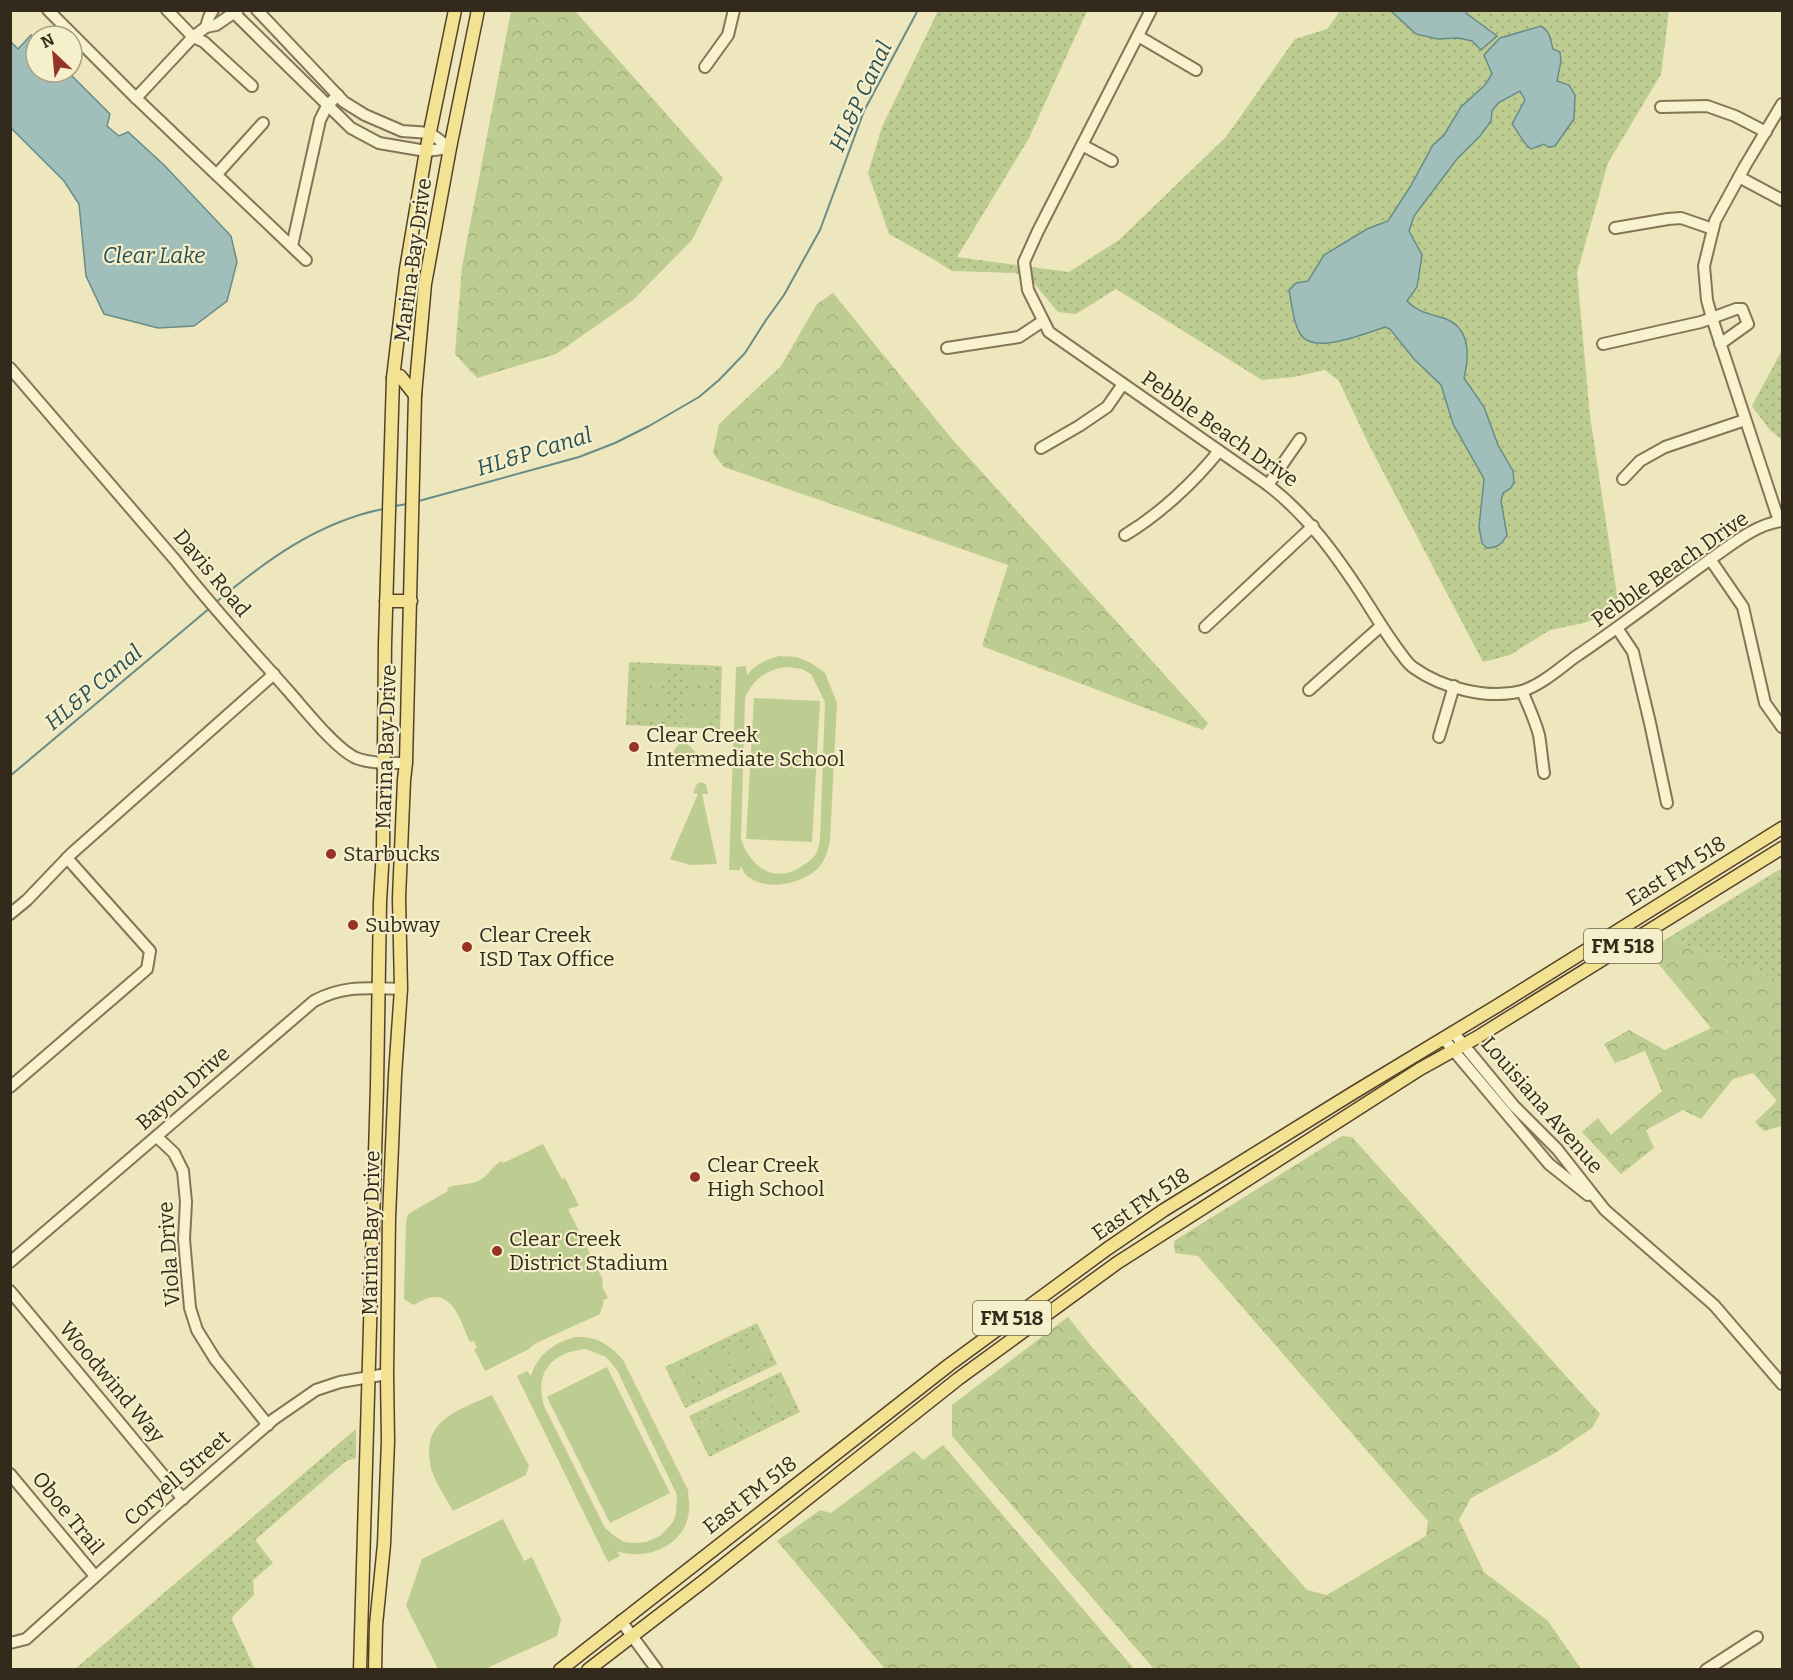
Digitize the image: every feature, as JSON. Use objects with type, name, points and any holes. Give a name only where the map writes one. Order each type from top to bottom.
[{"type":"main road","name":"Marina Bay Drive","points":[[360,1670],[383,850],[386,601],[393,378],[406,269],[426,151],[454,10]]},
{"type":"main road","name":"Marina Bay Drive","points":[[375,1670],[388,1453],[390,1218],[401,989],[399,898],[406,763],[415,395],[425,284],[478,10]]},
{"type":"main road","points":[[393,378],[400,376],[404,378],[415,395]]},
{"type":"main road","points":[[386,601],[411,601]]},
{"type":"main road","name":"East FM 518","points":[[560,1670],[949,1365],[1164,1210],[1782,828]]},
{"type":"main road","name":"East FM 518","points":[[588,1670],[958,1379],[1117,1263],[1420,1069],[1459,1048],[1782,848]]},
{"type":"main road","points":[[383,850],[401,850]]},
{"type":"main road","points":[[380,894],[399,898]]},
{"type":"main road","points":[[1591,947],[1599,961]]},
{"type":"main road","points":[[376,1086],[395,1086]]},
{"type":"main road","points":[[1301,1125],[1310,1140]]},
{"type":"main road","points":[[1164,1210],[1174,1226]]},
{"type":"main road","points":[[372,1216],[390,1218]]},
{"type":"main road","points":[[1029,1306],[1039,1320]]},
{"type":"main road","points":[[949,1365],[958,1379]]},
{"type":"main road","points":[[843,1446],[857,1460]]},
{"type":"main road","points":[[692,1565],[705,1580]]},
{"type":"street","points":[[48,10],[136,98],[306,260]]},
{"type":"street","points":[[166,10],[193,37],[204,42],[252,86]]},
{"type":"street","points":[[206,27],[208,17],[213,10]]},
{"type":"street","points":[[257,10],[344,102],[365,115],[402,131],[430,133],[450,148]]},
{"type":"street","points":[[705,67],[728,35],[734,10]]},
{"type":"street","name":"Pebble Beach Drive","points":[[1152,10],[1024,262],[1028,290],[1049,332],[1290,501],[1321,535],[1381,626],[1412,667],[1467,692],[1493,694],[1522,691],[1538,683],[1749,533],[1781,521]]},
{"type":"street","points":[[136,98],[193,37],[206,27],[216,25],[234,11],[351,128],[379,143],[426,151],[450,148]]},
{"type":"street","points":[[1138,36],[1196,70]]},
{"type":"street","points":[[292,246],[320,120],[327,106],[338,95]]},
{"type":"street","points":[[1781,521],[1712,318],[1707,300],[1704,266],[1715,221],[1738,177],[1782,104]]},
{"type":"street","points":[[1661,107],[1707,106],[1735,116],[1766,132]]},
{"type":"street","points":[[217,174],[263,123]]},
{"type":"street","points":[[1082,145],[1112,161]]},
{"type":"street","points":[[1738,177],[1782,200]]},
{"type":"street","points":[[1615,228],[1681,218],[1713,229]]},
{"type":"street","points":[[1603,344],[1701,322],[1736,309],[1742,309],[1748,324],[1720,344]]},
{"type":"street","points":[[947,348],[1019,337],[1043,321]]},
{"type":"street","name":"Davis Road","points":[[12,372],[317,723],[348,753],[370,762],[406,763]]},
{"type":"street","points":[[1041,448],[1107,407],[1123,384]]},
{"type":"street","points":[[1623,479],[1640,460],[1665,447],[1745,420]]},
{"type":"street","points":[[1268,484],[1300,439]]},
{"type":"street","points":[[1125,535],[1143,524],[1201,473],[1219,450]]},
{"type":"street","points":[[1205,627],[1313,526]]},
{"type":"street","points":[[1710,559],[1743,607],[1765,703],[1782,727]]},
{"type":"street","points":[[1309,690],[1381,626]]},
{"type":"street","points":[[1617,628],[1633,652],[1667,803]]},
{"type":"street","points":[[10,914],[27,900],[67,858],[274,675]]},
{"type":"street","points":[[1439,737],[1454,686]]},
{"type":"street","points":[[1522,691],[1535,721],[1544,773]]},
{"type":"street","points":[[10,1087],[147,969],[150,951],[67,858]]},
{"type":"street","name":"Bayou Drive","points":[[10,1262],[314,1001],[346,988],[401,989]]},
{"type":"street","name":"Louisiana Avenue","points":[[1448,1035],[1557,1149],[1605,1210],[1714,1305],[1782,1384]]},
{"type":"street","name":"Viola Drive","points":[[157,1137],[174,1153],[183,1171],[186,1202],[184,1239],[189,1308],[197,1330],[215,1359],[268,1425]]},
{"type":"street","name":"Woodwind Way","points":[[10,1291],[183,1498]]},
{"type":"street","name":"Coryell Street","points":[[10,1643],[26,1639],[268,1425],[316,1390],[340,1382],[387,1374]]},
{"type":"street","name":"Oboe Trail","points":[[10,1474],[95,1576]]},
{"type":"street","points":[[621,1621],[657,1670]]},
{"type":"street","points":[[1706,1670],[1757,1637]]},
{"type":"green space","points":[[511,11],[575,11],[723,178],[692,240],[633,300],[556,354],[477,378],[455,354],[462,267]]},
{"type":"green space","points":[[938,11],[1087,11],[1029,138],[957,257],[1069,272],[1119,240],[1226,137],[1295,39],[1327,29],[1340,11],[1669,11],[1661,74],[1608,163],[1577,273],[1590,416],[1619,608],[1584,623],[1550,630],[1510,655],[1483,662],[1368,443],[1339,381],[1325,370],[1294,377],[1262,380],[1116,289],[1076,314],[1058,312],[1032,281],[1016,273],[952,271],[889,234],[868,173],[882,127]]},
{"type":"green space","points":[[833,293],[952,439],[1208,723],[1203,730],[982,646],[1008,565],[724,467],[713,453],[719,424],[781,366],[817,304]]},
{"type":"green space","points":[[1782,350],[1782,440],[1770,430],[1752,406]]},
{"type":"green space","points":[[779,656],[797,657],[825,673],[837,703],[830,840],[827,852],[819,867],[809,875],[791,883],[771,885],[753,880],[745,874],[741,865],[740,870],[729,870],[736,667],[746,666],[747,675],[757,665]],"holes":[[[787,667],[802,669],[811,674],[825,702],[820,840],[816,854],[808,862],[792,871],[782,874],[773,873],[757,865],[745,849],[741,839],[745,698],[752,685],[767,673]]]},
{"type":"green space","points":[[629,662],[722,666],[720,729],[626,725]]},
{"type":"green space","points":[[637,667],[667,668],[666,682],[636,682]]},
{"type":"green space","points":[[683,669],[714,670],[713,684],[683,683]]},
{"type":"green space","points":[[636,687],[666,688],[666,703],[635,701]]},
{"type":"green space","points":[[683,689],[713,690],[712,704],[682,703]]},
{"type":"green space","points":[[754,698],[820,701],[812,842],[746,839]]},
{"type":"green space","points":[[635,707],[666,708],[665,722],[635,721]]},
{"type":"green space","points":[[682,709],[712,710],[711,724],[681,723]]},
{"type":"green space","points":[[683,739],[707,764],[704,768],[671,760],[675,749]]},
{"type":"green space","points":[[701,782],[706,784],[708,794],[702,794],[717,864],[691,865],[670,859],[698,794],[693,793],[697,784]]},
{"type":"green space","points":[[1782,868],[1782,981],[1668,938]]},
{"type":"green space","points":[[1668,938],[1782,981],[1782,1126],[1764,1131],[1755,1122],[1777,1101],[1753,1073],[1733,1079],[1701,1119],[1683,1110],[1646,1130],[1654,1148],[1621,1174],[1582,1132],[1598,1118],[1611,1135],[1662,1091],[1645,1051],[1615,1063],[1604,1044],[1629,1030],[1665,1050],[1711,1028],[1648,951]]},
{"type":"green space","points":[[1342,1136],[1352,1137],[1600,1414],[1592,1428],[1555,1453],[1471,1498],[1459,1520],[1484,1572],[1548,1621],[1581,1669],[1154,1669],[952,1436],[952,1405],[1068,1317],[1307,1590],[1327,1595],[1426,1536],[1428,1521],[1198,1256],[1175,1253],[1174,1241]]},
{"type":"green space","name":"Clear Creek District Stadium","points":[[543,1144],[562,1179],[565,1178],[579,1206],[568,1209],[603,1280],[602,1286],[608,1298],[604,1300],[600,1314],[534,1344],[529,1349],[485,1371],[474,1349],[477,1348],[474,1341],[470,1342],[458,1315],[449,1302],[433,1297],[413,1305],[404,1299],[408,1214],[448,1191],[447,1188],[476,1182],[502,1161],[503,1163]]},
{"type":"green space","points":[[757,1323],[777,1364],[685,1408],[665,1367]]},
{"type":"green space","points":[[757,1331],[770,1359],[757,1365],[744,1337]]},
{"type":"green space","points":[[583,1337],[596,1340],[607,1345],[623,1360],[688,1490],[687,1521],[682,1532],[674,1541],[653,1552],[629,1554],[617,1551],[620,1556],[608,1562],[517,1376],[527,1371],[531,1376],[542,1356],[567,1339]],"holes":[[[586,1349],[606,1357],[617,1370],[677,1495],[673,1522],[660,1536],[646,1542],[624,1542],[605,1528],[544,1406],[542,1394],[544,1374],[555,1359],[564,1354]]]},
{"type":"green space","points":[[739,1340],[752,1367],[739,1374],[726,1346]]},
{"type":"green space","points":[[721,1349],[734,1376],[721,1382],[708,1355]]},
{"type":"green space","points":[[703,1357],[716,1385],[704,1391],[690,1363]]},
{"type":"green space","points":[[685,1366],[698,1393],[685,1400],[672,1372]]},
{"type":"green space","points":[[607,1367],[670,1493],[610,1523],[547,1397]]},
{"type":"green space","points":[[781,1372],[800,1412],[709,1457],[689,1416]]},
{"type":"green space","points":[[780,1380],[794,1407],[781,1414],[768,1386]]},
{"type":"green space","points":[[762,1389],[776,1416],[763,1422],[750,1395]]},
{"type":"green space","points":[[492,1395],[529,1466],[526,1475],[453,1511],[431,1469],[430,1442],[434,1431],[449,1416]]},
{"type":"green space","points":[[744,1398],[758,1425],[745,1431],[732,1404]]},
{"type":"green space","points":[[726,1406],[740,1434],[727,1440],[714,1412]]},
{"type":"green space","points":[[709,1415],[722,1442],[709,1448],[696,1421]]},
{"type":"green space","points":[[356,1429],[356,1458],[346,1461],[255,1540],[273,1563],[253,1580],[254,1595],[233,1616],[232,1620],[255,1669],[75,1669]]},
{"type":"green space","points":[[943,1445],[1134,1669],[885,1669],[777,1541],[820,1510],[831,1513],[914,1451],[923,1460]]},
{"type":"green space","points":[[503,1519],[524,1561],[532,1557],[561,1619],[557,1636],[485,1669],[438,1669],[406,1606],[422,1559]]},
{"type":"water","points":[[1391,11],[1466,11],[1497,36],[1481,50],[1472,41],[1458,38],[1438,39],[1416,34]]},
{"type":"water","points":[[1541,26],[1548,33],[1553,49],[1560,52],[1561,61],[1557,81],[1569,85],[1575,95],[1574,119],[1555,146],[1548,147],[1544,144],[1531,149],[1512,124],[1525,100],[1520,91],[1498,103],[1492,111],[1491,121],[1480,136],[1457,159],[1414,216],[1409,231],[1422,255],[1417,287],[1407,301],[1420,311],[1446,319],[1460,329],[1467,353],[1464,378],[1484,407],[1498,445],[1513,471],[1514,482],[1511,488],[1503,493],[1501,501],[1507,535],[1499,545],[1487,548],[1482,543],[1479,527],[1484,479],[1453,424],[1441,385],[1414,359],[1390,329],[1385,327],[1341,341],[1317,343],[1308,341],[1301,335],[1296,325],[1289,290],[1296,283],[1308,281],[1324,255],[1367,229],[1388,221],[1433,145],[1444,135],[1461,107],[1485,85],[1492,74],[1484,55],[1500,38]]},
{"type":"water","name":"Clear Lake","points":[[11,42],[18,49],[24,43],[24,84],[80,84],[110,114],[107,126],[119,136],[128,132],[164,165],[231,236],[237,262],[227,301],[194,326],[158,328],[104,314],[86,276],[79,204],[64,181],[11,128]]},
{"type":"waterway","name":"HL&P Canal","points":[[415,502],[579,457],[615,443],[699,397],[719,380],[745,353],[784,295],[820,230],[864,111],[918,10]]},
{"type":"waterway","name":"HL&P Canal","points":[[395,506],[407,504]]},
{"type":"waterway","name":"HL&P Canal","points":[[215,603],[253,572],[314,533],[336,523],[383,509]]},
{"type":"waterway","name":"HL&P Canal","points":[[10,776],[211,607]]},
{"type":"place","name":"Clear Creek Intermediate School","points":[[634,747]]},
{"type":"place","name":"Starbucks","points":[[331,854]]},
{"type":"place","name":"Subway","points":[[353,925]]},
{"type":"place","name":"Clear Creek ISD Tax Office","points":[[467,947]]},
{"type":"place","name":"Clear Creek High School","points":[[695,1177]]},
{"type":"place","name":"Clear Creek District Stadium","points":[[497,1251]]}]
